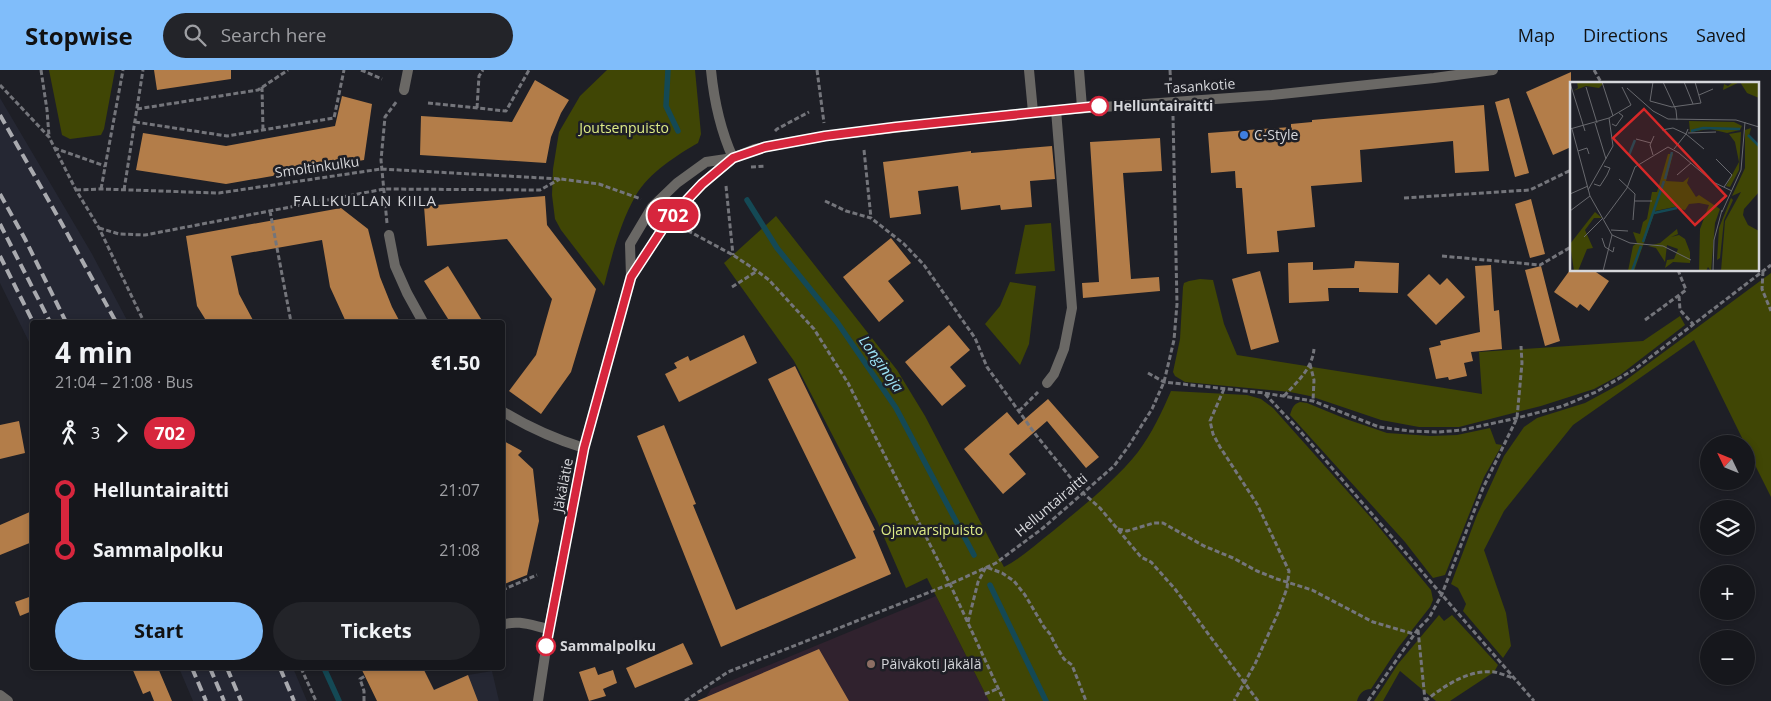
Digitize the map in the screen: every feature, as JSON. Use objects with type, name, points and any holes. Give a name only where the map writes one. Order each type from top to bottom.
[{"type":"street","points":[[404,90],[408,70]]},
{"type":"street","points":[[711,70],[715,107],[724,138],[733,158]]},
{"type":"street","points":[[1029,70],[1033,112]]},
{"type":"street","points":[[1079,70],[1082,107]]},
{"type":"street","name":"Tasankotie","points":[[733,158],[765,147],[825,136],[1082,107],[1272,95],[1493,70]]},
{"type":"street","points":[[1047,383],[1054,374],[1064,349],[1072,308],[1056,110]]},
{"type":"street","name":"Jäkälätie","points":[[538,701],[549,629],[584,448],[631,277],[630,244],[652,206],[677,183],[706,162],[733,158]]},
{"type":"street","name":"Jäkälätie","points":[[631,277],[669,219],[702,184],[733,158]]},
{"type":"street","points":[[389,235],[395,266],[407,294],[422,320]]},
{"type":"street","points":[[505,414],[563,442],[584,448]]},
{"type":"street","points":[[505,624],[518,621],[549,629]]},
{"type":"street","points":[[0,695],[8,701]]},
{"type":"path","points":[[41,70],[49,137]]},
{"type":"path","points":[[101,189],[123,70]]},
{"type":"path","points":[[124,190],[143,70]]},
{"type":"path","points":[[137,109],[258,90],[288,70]]},
{"type":"path","points":[[135,122],[227,136],[334,118],[344,70]]},
{"type":"path","points":[[361,70],[382,79]]},
{"type":"path","points":[[478,108],[479,76],[482,70]]},
{"type":"path","points":[[428,103],[506,111],[529,70]]},
{"type":"path","points":[[817,70],[825,136]]},
{"type":"path","points":[[1170,70],[1170,80]]},
{"type":"path","points":[[1594,70],[1601,82]]},
{"type":"path","points":[[0,85],[49,137],[76,190],[99,228],[143,320]]},
{"type":"path","points":[[262,88],[263,130]]},
{"type":"path","points":[[389,235],[380,160],[385,117],[404,90]]},
{"type":"path","points":[[765,147],[776,129],[809,112]]},
{"type":"path","name":"Helluntairaitti","points":[[950,584],[996,563],[1083,493],[1114,466],[1128,448],[1152,409],[1164,382],[1174,340],[1177,304],[1174,125]]},
{"type":"path","points":[[54,147],[105,166]]},
{"type":"path","points":[[864,150],[871,218]]},
{"type":"path","name":"Smoltinkulku","points":[[76,190],[101,189],[219,193],[381,169],[561,179],[599,184],[641,199]]},
{"type":"path","points":[[1404,198],[1530,190],[1570,170]]},
{"type":"path","points":[[99,228],[119,234],[145,236],[384,189],[540,190],[561,179]]},
{"type":"path","points":[[726,186],[733,255]]},
{"type":"path","points":[[824,201],[846,211],[871,218],[904,244],[924,265],[975,338],[987,367],[1036,435],[1083,493],[1100,508],[1141,557],[1151,562],[1175,589],[1258,701]]},
{"type":"path","points":[[270,211],[290,320]]},
{"type":"path","points":[[680,227],[733,255],[770,280],[814,330],[848,382],[950,584],[1004,701]]},
{"type":"path","points":[[1442,256],[1540,265],[1570,248]]},
{"type":"path","points":[[1148,373],[1164,382],[1264,393],[1313,401],[1379,427],[1410,431],[1439,432],[1462,430],[1563,406],[1596,392],[1635,369],[1771,265]]},
{"type":"path","points":[[1763,270],[1762,289],[1771,311]]},
{"type":"path","points":[[732,287],[757,271]]},
{"type":"path","points":[[1645,320],[1686,290],[1678,271]]},
{"type":"path","points":[[1679,295],[1680,310],[1693,324]]},
{"type":"path","points":[[1368,701],[1414,634],[1429,618],[1442,594],[1483,488],[1518,418],[1522,363],[1521,346]]},
{"type":"path","points":[[1284,396],[1305,374],[1313,358],[1314,349]]},
{"type":"path","points":[[1310,364],[1314,380],[1313,401]]},
{"type":"path","points":[[1019,410],[1047,383]]},
{"type":"path","points":[[1224,389],[1210,421],[1213,434],[1257,504],[1289,571],[1278,613],[1245,683],[1234,701]]},
{"type":"path","points":[[1264,393],[1300,431],[1534,701]]},
{"type":"path","points":[[1117,529],[1127,531],[1154,522],[1163,523],[1204,546],[1264,574],[1312,590],[1373,622],[1414,634]]},
{"type":"path","points":[[968,622],[978,582],[986,567],[1002,572],[1014,581],[1025,595],[1064,659],[1072,665],[1086,701]]},
{"type":"path","points":[[505,589],[537,575]]},
{"type":"path","points":[[685,701],[728,672],[950,584]]},
{"type":"path","points":[[1418,629],[1425,701]]},
{"type":"path","points":[[302,670],[316,701]]},
{"type":"path","points":[[1425,701],[1443,687],[1470,674],[1494,672],[1515,679]]},
{"type":"path","points":[[364,701],[364,692],[360,679],[365,676]]},
{"type":"path","points":[[986,694],[998,688]]},
{"type":"shaded area","points":[[0,98],[92,254],[127,320],[30,320],[30,344],[0,283]]},
{"type":"shaded area","name":"Päiväkoti Jäkälä","points":[[936,596],[989,701],[701,701],[705,699],[711,689]]},
{"type":"shaded area","points":[[180,670],[294,670],[307,701],[193,701]]},
{"type":"shaded area","points":[[492,671],[499,701],[407,701],[468,675]]},
{"type":"green space","points":[[49,70],[115,70],[104,129],[101,135],[70,139],[62,135]]},
{"type":"green space","name":"Joutsenpuisto","points":[[607,70],[695,70],[701,134],[698,143],[656,172],[636,195],[621,228],[604,286],[561,230],[555,219],[552,195],[553,169],[559,132],[580,96]]},
{"type":"green space","name":"Ojanvarsipuisto","points":[[776,216],[897,370],[925,416],[1004,567],[1023,555],[1053,531],[1119,473],[1138,452],[1148,437],[1171,391],[1247,395],[1261,399],[1273,408],[1373,520],[1431,590],[1433,600],[1430,607],[1398,648],[1371,689],[1362,692],[1357,701],[989,701],[927,578],[906,588],[877,521],[794,361],[724,263]]},
{"type":"green space","points":[[1051,223],[1055,271],[1015,274],[1025,225]]},
{"type":"green space","points":[[1771,273],[1771,497],[1755,465],[1755,435],[1741,435],[1694,340],[1573,425],[1504,511],[1484,550],[1506,613],[1511,646],[1503,658],[1463,611],[1466,604],[1458,588],[1451,584],[1477,515],[1504,456],[1524,427],[1537,418],[1585,403],[1622,383]]},
{"type":"green space","points":[[1200,279],[1213,280],[1224,324],[1237,355],[1482,394],[1479,352],[1643,341],[1680,316],[1685,325],[1620,375],[1594,389],[1541,406],[1459,427],[1419,427],[1381,420],[1310,396],[1290,392],[1185,382],[1175,376],[1173,372],[1180,339],[1184,283]]},
{"type":"green space","points":[[1010,282],[1036,286],[1029,344],[1020,365],[985,324],[1000,306]]},
{"type":"green space","points":[[1300,402],[1387,433],[1431,436],[1457,435],[1490,428],[1496,444],[1502,445],[1484,477],[1445,575],[1433,578],[1405,542],[1290,415],[1294,405]]},
{"type":"green space","points":[[1439,615],[1444,621],[1452,615],[1498,665],[1494,672],[1450,701],[1436,701],[1400,671],[1383,701],[1374,701],[1398,664]]},
{"type":"building","points":[[154,70],[231,70],[231,79],[157,90]]},
{"type":"building","points":[[1571,72],[1570,147],[1553,155],[1526,92]]},
{"type":"building","points":[[535,80],[569,100],[561,113],[551,137],[546,163],[420,155],[421,116],[512,122]]},
{"type":"building","points":[[342,96],[372,104],[364,160],[226,184],[136,170],[143,133],[226,146],[335,126]]},
{"type":"building","points":[[1509,98],[1529,173],[1515,177],[1495,102]]},
{"type":"building","points":[[1484,105],[1489,171],[1455,173],[1453,141],[1360,150],[1362,182],[1311,186],[1315,227],[1277,231],[1279,252],[1247,254],[1242,188],[1236,188],[1235,171],[1211,173],[1208,133],[1291,127],[1291,124],[1312,122],[1312,120]]},
{"type":"building","points":[[1160,138],[1162,171],[1123,173],[1131,279],[1159,277],[1160,291],[1083,298],[1082,283],[1099,282],[1090,142]]},
{"type":"building","points":[[1052,146],[1055,179],[1030,181],[1032,207],[1001,210],[1000,205],[961,210],[958,186],[918,191],[921,214],[890,218],[883,162],[971,151],[971,153]]},
{"type":"building","points":[[545,196],[547,225],[596,289],[571,372],[541,414],[509,391],[536,355],[552,299],[507,239],[427,246],[424,206]]},
{"type":"building","points":[[1531,199],[1545,254],[1530,258],[1515,204]]},
{"type":"building","points":[[341,208],[368,229],[380,277],[399,320],[345,320],[330,287],[322,240],[231,256],[239,294],[253,320],[206,320],[197,306],[186,236]]},
{"type":"building","points":[[891,238],[911,263],[888,281],[904,301],[879,322],[843,277]]},
{"type":"building","points":[[1355,261],[1399,263],[1398,293],[1359,292],[1359,288],[1328,288],[1329,301],[1289,303],[1288,263],[1313,262],[1313,270],[1354,268]]},
{"type":"building","points":[[1491,265],[1494,311],[1499,310],[1502,349],[1471,352],[1473,361],[1464,363],[1467,376],[1449,380],[1448,377],[1436,379],[1429,348],[1441,345],[1440,341],[1480,332],[1475,266]]},
{"type":"building","points":[[448,266],[482,320],[449,320],[424,281]]},
{"type":"building","points":[[1541,266],[1560,341],[1545,346],[1525,270]]},
{"type":"building","points":[[1570,270],[1594,271],[1609,281],[1589,311],[1580,304],[1577,308],[1554,292]]},
{"type":"building","points":[[1260,271],[1279,342],[1251,350],[1232,279]]},
{"type":"building","points":[[1429,274],[1440,285],[1447,278],[1465,297],[1436,325],[1407,295]]},
{"type":"building","points":[[949,325],[970,350],[950,367],[966,386],[942,406],[905,362]]},
{"type":"building","points":[[744,335],[757,363],[679,402],[665,374],[677,368],[674,363],[688,356],[690,361]]},
{"type":"building","points":[[795,366],[875,530],[873,531],[891,574],[721,647],[637,436],[664,425],[696,504],[693,505],[736,610],[856,558],[768,379]]},
{"type":"building","points":[[1048,399],[1099,457],[1086,468],[1047,421],[1009,454],[1026,474],[1003,494],[964,449],[1007,412],[1018,425]]},
{"type":"building","points":[[19,421],[25,453],[0,459],[0,425]]},
{"type":"building","points":[[505,442],[522,451],[518,455],[533,469],[539,521],[527,575],[505,584]]},
{"type":"building","points":[[30,512],[30,543],[0,555],[0,525]]},
{"type":"building","points":[[30,597],[30,612],[20,616],[15,602]]},
{"type":"building","points":[[683,643],[693,664],[635,688],[626,668]]},
{"type":"building","points":[[819,649],[849,701],[697,701]]},
{"type":"building","points":[[595,667],[598,675],[613,670],[617,683],[603,689],[606,696],[589,701],[579,672]]},
{"type":"building","points":[[133,670],[159,670],[172,701],[154,701],[150,691],[143,694]]},
{"type":"building","points":[[362,670],[424,670],[434,690],[468,675],[478,701],[377,701]]},
{"type":"waterway","name":"Longinoja","points":[[668,70],[666,106],[678,131]]},
{"type":"waterway","name":"Longinoja","points":[[747,200],[777,248],[837,322],[896,408],[974,555]]},
{"type":"waterway","name":"Longinoja","points":[[990,585],[1046,701]]},
{"type":"waterway","points":[[325,670],[339,701]]},
{"type":"railway","points":[[0,115],[115,320]]},
{"type":"railway","points":[[0,194],[25,239],[65,320]]},
{"type":"railway","points":[[0,224],[49,320]]},
{"type":"railway","points":[[0,256],[32,320]]},
{"type":"railway","points":[[193,670],[206,701]]},
{"type":"railway","points":[[211,670],[224,701]]},
{"type":"railway","points":[[228,670],[241,701]]},
{"type":"railway","points":[[281,670],[294,701]]},
{"type":"bus line","name":"702","points":[[546,646],[584,448],[631,277],[669,219],[702,184],[733,158],[765,147],[825,136],[896,127],[1099,106]]},
{"type":"place","name":"Helluntairaitti","points":[[1099,106]]},
{"type":"place","name":"C-Style","points":[[1244,135]]},
{"type":"place","name":"Sammalpolku","points":[[546,646]]},
{"type":"place","name":"Päiväkoti Jäkälä","points":[[871,664]]},
{"type":"district","name":"FALLKULLAN KIILA","points":[[365,201]]}]
